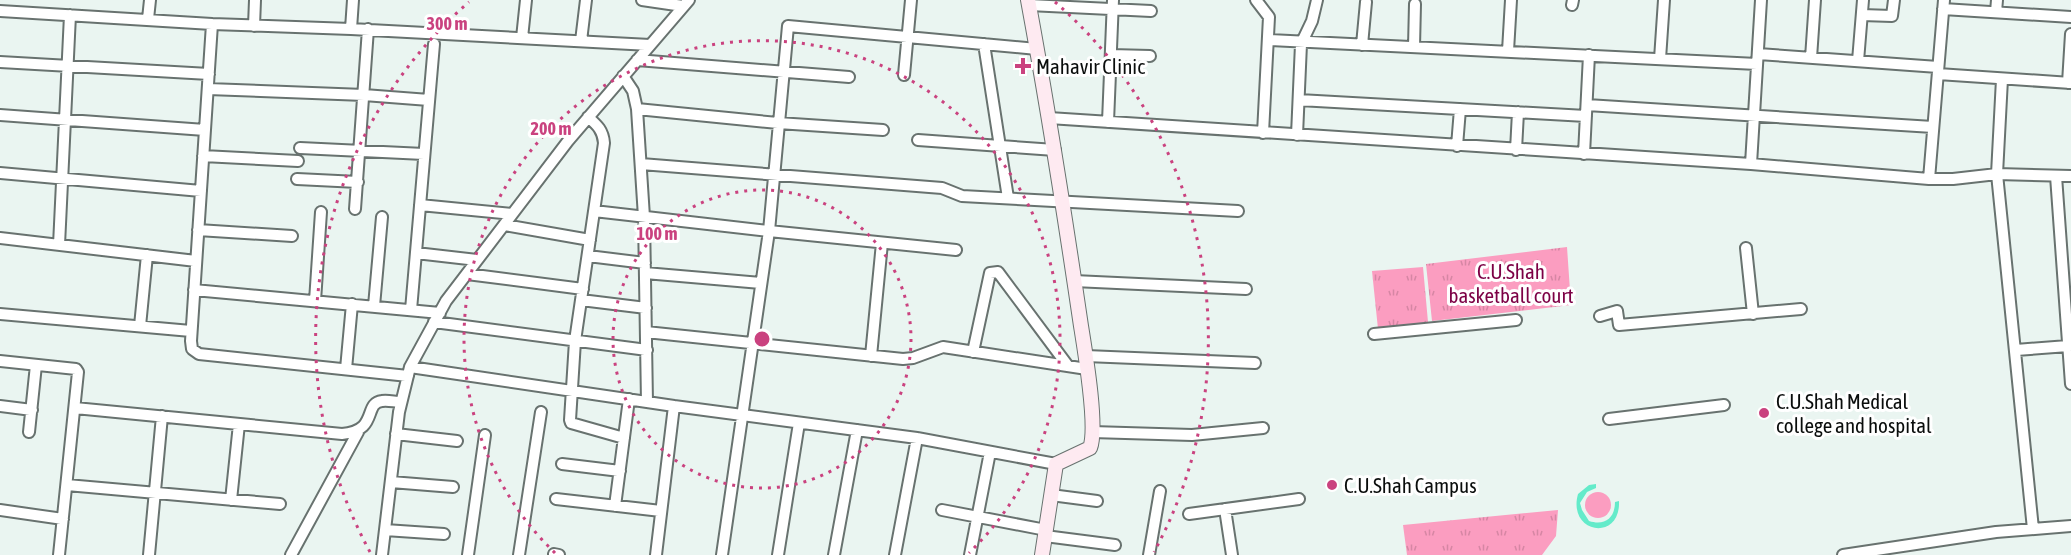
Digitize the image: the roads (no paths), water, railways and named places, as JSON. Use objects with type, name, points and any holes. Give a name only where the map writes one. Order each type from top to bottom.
[{"type":"street","points":[[148,20],[150,0]]},
{"type":"street","points":[[254,26],[255,0]]},
{"type":"street","points":[[351,29],[352,0]]},
{"type":"street","points":[[522,38],[526,0]]},
{"type":"street","points":[[581,41],[586,0]]},
{"type":"street","points":[[642,0],[686,3]]},
{"type":"street","points":[[904,75],[911,0]]},
{"type":"street","points":[[1256,0],[1269,18],[1263,133]]},
{"type":"street","points":[[1297,135],[1302,42],[1317,0]]},
{"type":"street","points":[[1508,51],[1511,0]]},
{"type":"street","points":[[1660,59],[1664,0]]},
{"type":"street","points":[[1751,164],[1761,0]]},
{"type":"street","points":[[1811,58],[1815,0]]},
{"type":"street","points":[[1858,61],[1863,0]]},
{"type":"street","points":[[1862,15],[1892,16],[1894,0]]},
{"type":"street","points":[[1996,12],[1997,0]]},
{"type":"street","points":[[212,24],[191,331],[192,349],[200,354],[345,369],[409,371],[571,390],[917,438],[1056,464],[1090,448],[1092,432],[1086,363],[1063,201],[1028,2],[1113,5],[1151,11]]},
{"type":"street","points":[[1362,45],[1365,2]]},
{"type":"street","points":[[382,555],[401,402],[409,371],[437,317],[477,260],[588,117],[686,3]]},
{"type":"street","points":[[1414,47],[1415,4]]},
{"type":"street","points":[[1929,179],[1944,4],[1996,12],[2071,17]]},
{"type":"street","points":[[1108,122],[1113,5]]},
{"type":"street","points":[[0,11],[212,24],[650,45]]},
{"type":"street","points":[[58,245],[70,15]]},
{"type":"street","points":[[722,555],[769,231],[788,26],[1036,49]]},
{"type":"street","points":[[355,209],[368,30]]},
{"type":"street","points":[[1268,40],[1660,59],[1811,58],[1858,61],[2002,79],[2069,83],[2071,34]]},
{"type":"street","points":[[411,310],[434,44]]},
{"type":"street","points":[[984,44],[1008,198]]},
{"type":"street","points":[[1111,55],[1150,56]]},
{"type":"street","points":[[1584,154],[1589,55]]},
{"type":"street","points":[[637,60],[849,77]]},
{"type":"street","points":[[0,62],[209,75]]},
{"type":"street","points":[[623,76],[633,91],[637,109],[644,217],[647,402]]},
{"type":"street","points":[[2002,79],[1997,174],[2033,529]]},
{"type":"street","points":[[208,89],[429,100]]},
{"type":"street","points":[[1299,100],[1518,112],[1587,111],[1754,116],[1934,127]]},
{"type":"street","points":[[637,109],[778,123],[883,130]]},
{"type":"street","points":[[1457,146],[1460,109]]},
{"type":"street","points":[[1516,150],[1518,112]]},
{"type":"street","points":[[0,116],[205,130]]},
{"type":"street","points":[[588,117],[600,127],[604,143],[575,341],[570,420],[571,423],[624,438]]},
{"type":"street","points":[[1049,118],[1751,164],[1929,179],[1997,174],[2071,176]]},
{"type":"street","points":[[918,140],[1055,150]]},
{"type":"street","points":[[300,148],[424,154]]},
{"type":"street","points":[[203,156],[298,161]]},
{"type":"street","points":[[641,164],[942,188],[962,196],[1238,211]]},
{"type":"street","points":[[0,173],[201,191]]},
{"type":"street","points":[[2056,176],[2071,384]]},
{"type":"street","points":[[297,179],[358,182]]},
{"type":"street","points":[[420,205],[512,214]]},
{"type":"street","points":[[594,210],[956,250]]},
{"type":"street","points":[[315,301],[321,212]]},
{"type":"street","points":[[374,306],[382,217]]},
{"type":"street","points":[[504,225],[590,240]]},
{"type":"street","points":[[198,230],[292,236]]},
{"type":"street","points":[[0,238],[196,261]]},
{"type":"street","points":[[871,356],[882,243]]},
{"type":"street","points":[[1746,248],[1753,314]]},
{"type":"street","points":[[416,253],[477,260]]},
{"type":"street","points":[[140,326],[147,255]]},
{"type":"street","points":[[588,255],[645,268],[761,283]]},
{"type":"street","points":[[973,352],[990,273],[995,271],[1068,366]]},
{"type":"street","points":[[467,274],[646,308]]},
{"type":"street","points":[[1074,281],[1246,289]]},
{"type":"street","points":[[194,290],[411,310],[437,317],[575,341],[646,350]]},
{"type":"street","points":[[345,369],[351,304]]},
{"type":"street","points":[[1600,316],[1617,311],[1619,325],[1801,309]]},
{"type":"street","points":[[0,314],[191,331]]},
{"type":"street","points":[[1374,334],[1516,320]]},
{"type":"street","points":[[646,332],[908,359],[943,347],[1068,366],[1086,363],[1255,363]]},
{"type":"street","points":[[2016,350],[2069,352]]},
{"type":"street","points":[[0,362],[77,370],[59,555]]},
{"type":"street","points":[[29,432],[36,365]]},
{"type":"street","points":[[615,506],[629,399]]},
{"type":"street","points":[[291,555],[374,405],[378,402],[401,402]]},
{"type":"street","points":[[1609,419],[1724,405]]},
{"type":"street","points":[[0,406],[32,410]]},
{"type":"street","points":[[656,555],[674,406]]},
{"type":"street","points":[[75,408],[342,434],[358,432]]},
{"type":"street","points":[[519,555],[541,412]]},
{"type":"street","points":[[149,555],[162,416]]},
{"type":"street","points":[[778,555],[799,423]]},
{"type":"street","points":[[231,500],[240,424]]},
{"type":"street","points":[[1092,432],[1192,435],[1263,428]]},
{"type":"street","points":[[834,555],[856,430]]},
{"type":"street","points":[[396,434],[458,441]]},
{"type":"street","points":[[468,555],[485,435]]},
{"type":"street","points":[[895,555],[917,438]]},
{"type":"street","points":[[970,555],[990,452]]},
{"type":"street","points":[[562,464],[620,471]]},
{"type":"street","points":[[1042,555],[1056,464]]},
{"type":"street","points":[[391,482],[453,487]]},
{"type":"street","points":[[67,485],[280,504]]},
{"type":"street","points":[[1149,555],[1160,490]]},
{"type":"street","points":[[1051,495],[1097,501]]},
{"type":"street","points":[[556,499],[661,511]]},
{"type":"street","points":[[1188,514],[1299,499]]},
{"type":"street","points":[[1225,509],[1232,555]]},
{"type":"street","points":[[0,510],[63,519]]},
{"type":"street","points":[[942,510],[1045,533],[1115,545]]},
{"type":"street","points":[[1843,555],[1995,532],[2071,526]]},
{"type":"street","points":[[385,530],[444,534]]},
{"type":"street","points":[[554,554],[559,555]]},
{"type":"place","name":"Mahavir Clinic","points":[[1023,66]]},
{"type":"place","name":"C.U.Shah Medical college and hospital","points":[[1764,413]]},
{"type":"place","name":"C.U.Shah Campus","points":[[1332,485]]},
{"type":"park label","name":"C.U.Shah basketball court","points":[[1511,283]]}]
